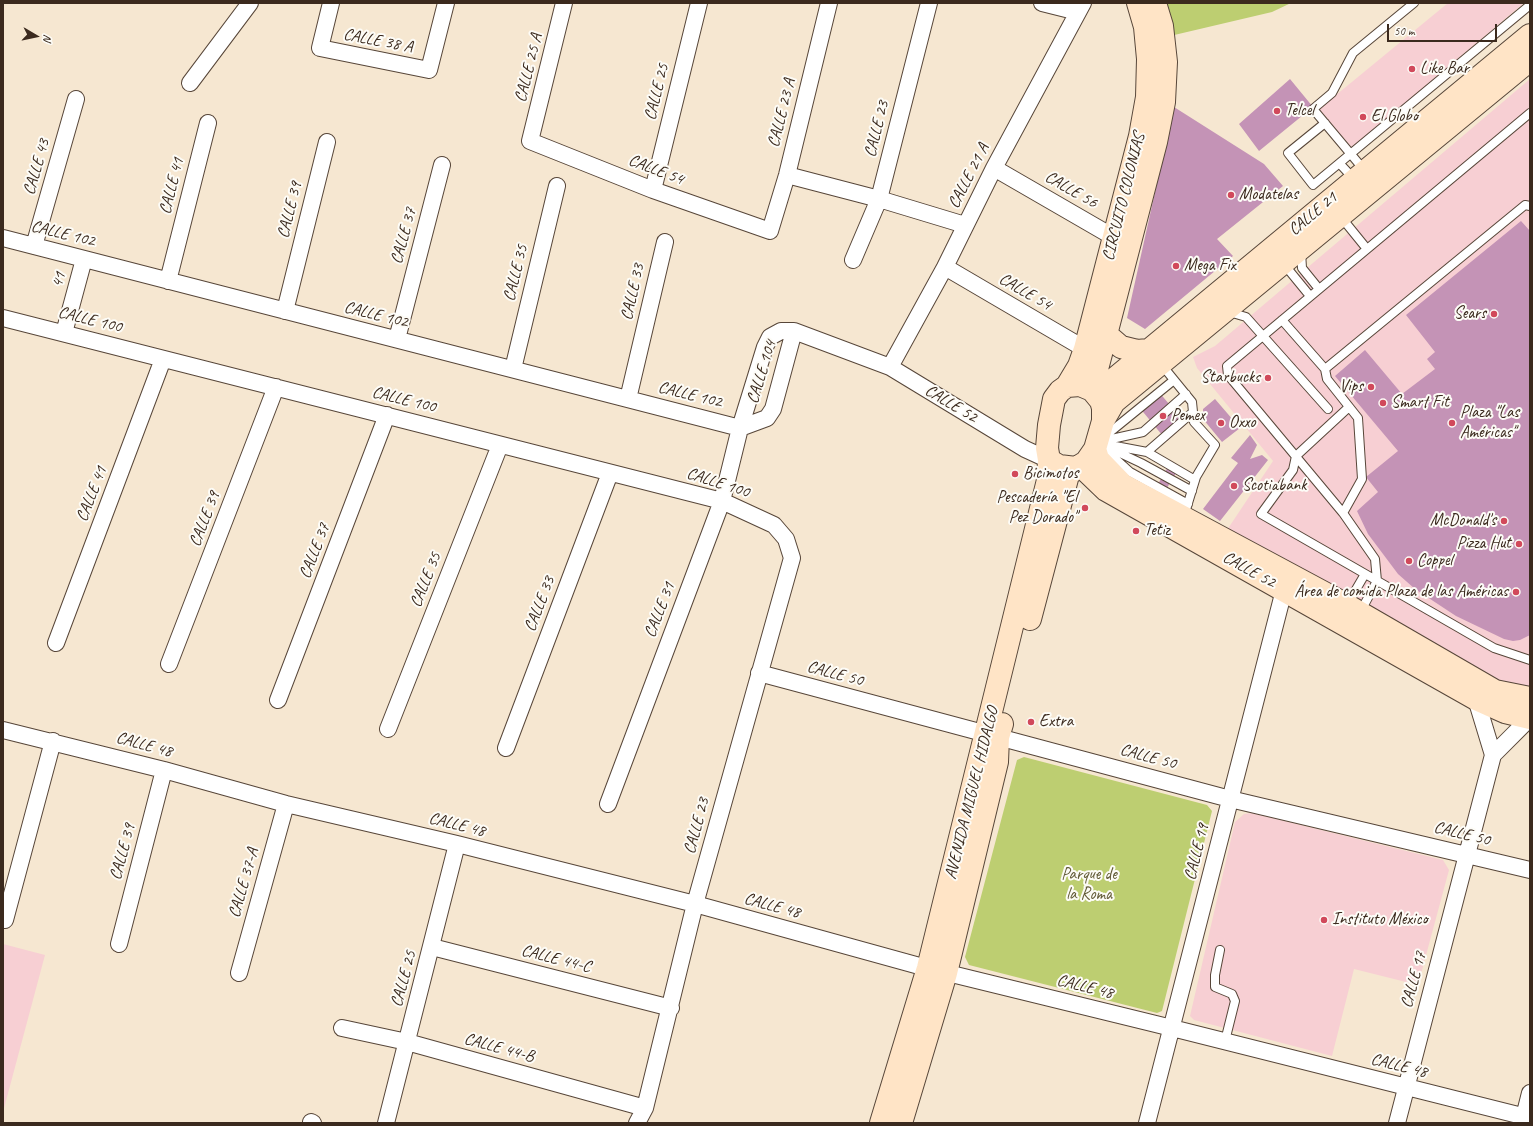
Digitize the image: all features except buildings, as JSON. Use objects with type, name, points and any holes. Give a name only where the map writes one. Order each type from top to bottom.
[{"type":"street","points":[[190,83],[250,3]]},
{"type":"street","name":"CALLE 38 A","points":[[331,3],[320,48],[429,70],[446,3]]},
{"type":"street","name":"CALLE 25 A","points":[[530,141],[564,3]]},
{"type":"street","name":"CALLE 25","points":[[652,190],[699,3]]},
{"type":"street","name":"CALLE 23 A","points":[[770,231],[787,175],[829,3]]},
{"type":"street","name":"CALLE 23","points":[[853,260],[879,199],[929,3]]},
{"type":"street","points":[[1042,3],[1080,8]]},
{"type":"street","name":"CIRCUITO COLONIAS","points":[[1084,389],[1096,373],[1106,334],[1147,97],[1148,51],[1145,27],[1138,3]]},
{"type":"street","name":"CIRCUITO COLONIAS","points":[[1084,389],[1079,366],[1122,242],[1164,102],[1166,62],[1162,26],[1155,3]]},
{"type":"street","name":"CALLE 21 A","points":[[890,367],[945,267],[994,168],[1080,8]]},
{"type":"street","name":"CALLE 21","points":[[1103,421],[1114,402],[1161,365],[1224,311],[1277,256],[1300,249],[1340,216],[1416,141],[1530,35]]},
{"type":"street","name":"CALLE 21","points":[[1084,389],[1161,365],[1360,176],[1416,141],[1528,63]]},
{"type":"street","name":"CALLE 43","points":[[34,246],[76,99]]},
{"type":"street","name":"CALLE 41","points":[[168,281],[208,123]]},
{"type":"street","name":"CALLE 54","points":[[530,141],[652,190],[770,231]]},
{"type":"street","name":"CALLE 39","points":[[285,311],[327,142]]},
{"type":"street","name":"CALLE 37","points":[[397,339],[442,165]]},
{"type":"street","name":"CALLE 56","points":[[994,168],[1122,242]]},
{"type":"street","points":[[787,175],[879,199],[965,225]]},
{"type":"street","name":"CALLE 35","points":[[513,369],[557,186]]},
{"type":"street","name":"CALLE 102","points":[[3,238],[740,428]]},
{"type":"street","name":"CALLE 33","points":[[628,399],[665,242]]},
{"type":"street","name":"41","points":[[64,334],[84,259]]},
{"type":"street","name":"CALLE 54","points":[[945,267],[1085,349]]},
{"type":"street","name":"CALLE 100","points":[[3,318],[722,501],[774,525],[786,539]]},
{"type":"street","name":"CALLE 104","points":[[740,428],[768,418],[773,409],[794,331]]},
{"type":"street","name":"CALLE 104","points":[[740,428],[765,347],[770,337],[781,332],[794,331],[890,367]]},
{"type":"street","points":[[1106,334],[1121,347],[1137,351],[1161,365]]},
{"type":"street","name":"CALLE 41","points":[[56,643],[163,359]]},
{"type":"street","name":"CALLE 52","points":[[890,367],[1036,455],[1050,460]]},
{"type":"street","name":"CALLE 39","points":[[169,664],[276,387]]},
{"type":"street","points":[[1084,389],[1103,408],[1103,421],[1096,446],[1086,462],[1078,467],[1059,466],[1050,460],[1047,448],[1048,433],[1054,399],[1060,391],[1084,389]]},
{"type":"street","name":"CALLE 37","points":[[278,700],[387,416]]},
{"type":"street","name":"CALLE 31","points":[[608,804],[722,501],[740,428]]},
{"type":"street","name":"CALLE 52","points":[[1012,440],[1028,442],[1048,433]]},
{"type":"street","name":"CALLE 35","points":[[388,729],[500,444]]},
{"type":"street","name":"CALLE 52","points":[[1096,446],[1098,459],[1123,485],[1343,603],[1495,691],[1530,698]]},
{"type":"street","name":"AVENIDA MIGUEL HIDALGO","points":[[901,1123],[937,971],[997,762],[992,736],[1050,474],[1050,460]]},
{"type":"street","name":"CALLE 52","points":[[1078,467],[1106,490],[1182,517],[1284,590],[1476,699],[1505,712],[1530,718]]},
{"type":"street","name":"AVENIDA MIGUEL HIDALGO","points":[[992,736],[1068,474],[1078,467]]},
{"type":"street","name":"CALLE 33","points":[[506,748],[610,472]]},
{"type":"street","name":"CALLE 23","points":[[637,1123],[645,1108],[671,1008],[695,904],[792,558],[786,539]]},
{"type":"street","name":"CALLE 19","points":[[1147,1123],[1284,590]]},
{"type":"street","name":"CALLE 50","points":[[759,673],[1230,799],[1530,870]]},
{"type":"street","points":[[1476,699],[1493,755],[1530,718]]},
{"type":"street","name":"CALLE 48","points":[[3,730],[53,741],[164,770],[286,804],[457,844],[695,904],[937,971],[1225,1041],[1527,1118]]},
{"type":"street","points":[[5,920],[53,741]]},
{"type":"street","name":"CALLE 17","points":[[1396,1123],[1468,855],[1493,755]]},
{"type":"street","name":"CALLE 39","points":[[119,944],[164,770]]},
{"type":"street","name":"CALLE 37-A","points":[[239,973],[286,804]]},
{"type":"street","name":"CALLE 25","points":[[386,1123],[457,844]]},
{"type":"street","name":"CALLE 44-C","points":[[432,946],[671,1008]]},
{"type":"street","name":"AVENIDA MIGUEL HIDALGO","points":[[881,1123],[937,971]]},
{"type":"street","name":"CALLE 44-B","points":[[342,1028],[407,1042],[645,1108]]},
{"type":"street","points":[[1527,1118],[1530,1093]]},
{"type":"lane","points":[[1360,176],[1351,155],[1313,110],[1332,93],[1353,53],[1414,3]]},
{"type":"lane","points":[[1325,123],[1288,153],[1313,185],[1530,5]]},
{"type":"lane","points":[[1366,616],[1363,607],[1377,581],[1376,559],[1343,513],[1228,375],[1228,366],[1530,113]]},
{"type":"lane","points":[[1340,164],[1360,176]]},
{"type":"lane","points":[[1325,369],[1525,205],[1530,206]]},
{"type":"lane","points":[[1340,216],[1367,249]]},
{"type":"lane","points":[[1300,249],[1302,268],[1319,289]]},
{"type":"lane","points":[[1277,256],[1310,296]]},
{"type":"lane","points":[[1224,311],[1246,316],[1328,409]]},
{"type":"lane","points":[[1282,320],[1325,369],[1327,379],[1358,418],[1362,479],[1343,513]]},
{"type":"lane","points":[[1096,446],[1161,365],[1192,402],[1194,422],[1216,445],[1195,480],[1182,517]]},
{"type":"lane","points":[[1096,446],[1143,432],[1186,394]]},
{"type":"lane","points":[[1348,407],[1296,456],[1293,470],[1261,514],[1494,648],[1530,660]]},
{"type":"lane","points":[[1148,452],[1193,412]]},
{"type":"lane","points":[[1096,446],[1148,452],[1195,480]]},
{"type":"lane","points":[[1096,446],[1141,462],[1192,491]]},
{"type":"lane","points":[[1343,603],[1351,598],[1365,574]]},
{"type":"lane","points":[[1220,950],[1214,975],[1215,987],[1232,994],[1234,1001],[1225,1041]]},
{"type":"shaded area","points":[[1448,3],[1524,3],[1352,148],[1319,109]]},
{"type":"shaded area","points":[[1530,79],[1530,693],[1515,693],[1223,536],[1273,461],[1197,368],[1193,357],[1215,346]]},
{"type":"shaded area","name":"Instituto México","points":[[1252,813],[1443,860],[1449,870],[1418,985],[1354,969],[1332,1056],[1194,1020],[1190,1016],[1235,822],[1244,814]]},
{"type":"shaded area","points":[[3,944],[45,955],[3,1112]]},
{"type":"green space","points":[[1163,3],[1291,3],[1272,12],[1170,36]]},
{"type":"green space","name":"Parque de la Roma","points":[[1024,757],[1207,805],[1212,811],[1162,1011],[1157,1013],[969,965],[965,957],[1017,760]]},
{"type":"place","name":"Like Bar","points":[[1412,69]]},
{"type":"place","name":"Telcel","points":[[1277,111]]},
{"type":"place","name":"El Globo","points":[[1363,117]]},
{"type":"place","name":"Modatelas","points":[[1231,195]]},
{"type":"place","name":"Mega Fix","points":[[1176,266]]},
{"type":"place","name":"Sears","points":[[1494,314]]},
{"type":"place","name":"Starbucks","points":[[1268,378]]},
{"type":"place","name":"Vips","points":[[1371,387]]},
{"type":"place","name":"Smart Fit","points":[[1383,403]]},
{"type":"place","name":"Pemex","points":[[1163,416]]},
{"type":"place","name":"Oxxo","points":[[1221,423]]},
{"type":"place","name":"Plaza \"Las Américas\"","points":[[1452,423]]},
{"type":"place","name":"Bicimotos","points":[[1015,474]]},
{"type":"place","name":"Scotiabank","points":[[1234,486]]},
{"type":"place","name":"Pescadería \"El Pez Dorado\"","points":[[1085,508]]},
{"type":"place","name":"McDonald's","points":[[1504,521]]},
{"type":"place","name":"Tetiz","points":[[1136,531]]},
{"type":"place","name":"Pizza Hut","points":[[1519,544]]},
{"type":"place","name":"Coppel","points":[[1409,561]]},
{"type":"place","name":"Área de comida Plaza de las Américas","points":[[1516,592]]},
{"type":"place","name":"Extra","points":[[1031,722]]},
{"type":"place","name":"Instituto México","points":[[1324,920]]}]
